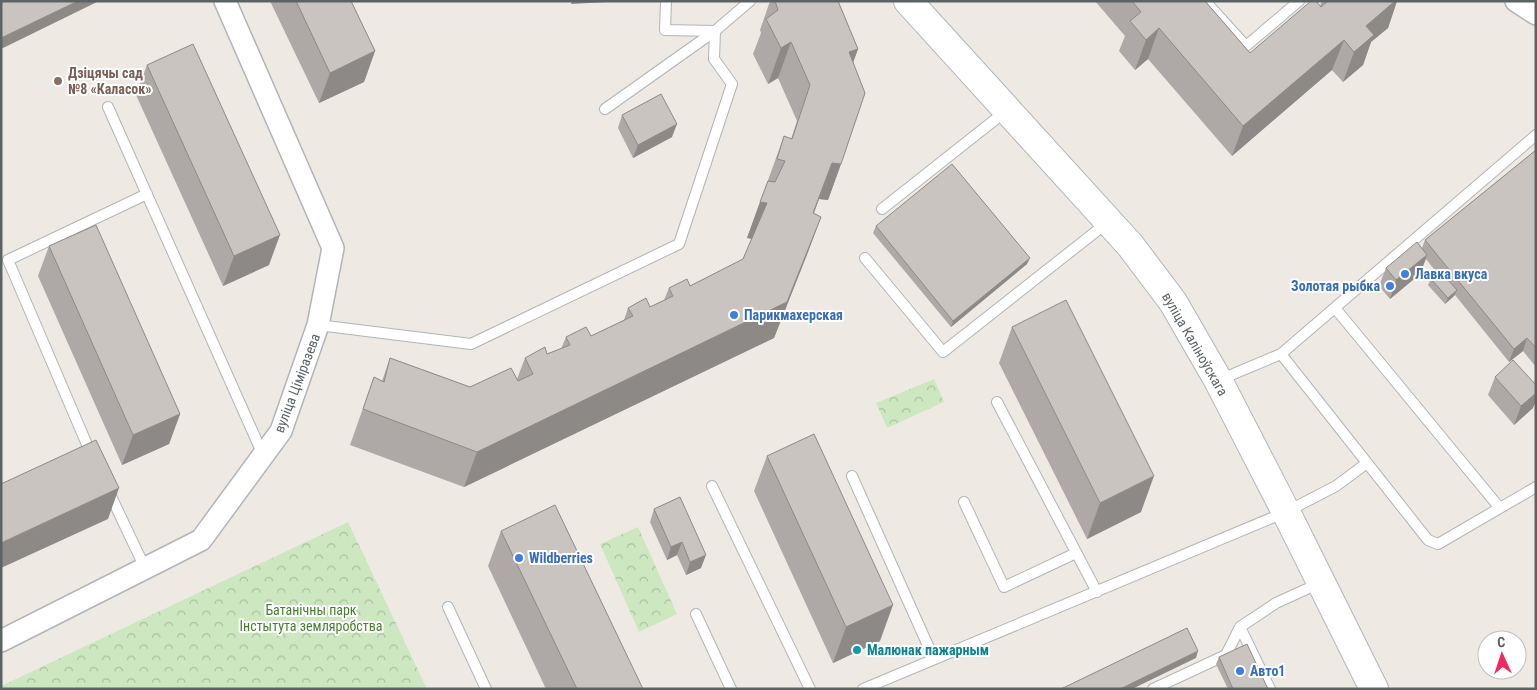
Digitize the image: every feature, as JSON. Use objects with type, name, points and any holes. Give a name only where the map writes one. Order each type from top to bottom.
[{"type":"street","name":"вуліца Ціміразева","points":[[1,641],[201,540],[281,431],[318,325],[333,248],[226,1]]},
{"type":"street","name":"вуліца Каліноўскага","points":[[908,1],[1130,245],[1173,302],[1218,380],[1374,689]]},
{"type":"street","points":[[1516,1],[1536,14]]},
{"type":"lane","points":[[666,1],[665,30],[715,31]]},
{"type":"lane","points":[[604,109],[715,31],[750,1]]},
{"type":"lane","points":[[1206,1],[1246,46],[1299,1]]},
{"type":"lane","points":[[318,325],[471,344],[678,244],[732,84],[714,59],[715,31]]},
{"type":"lane","points":[[108,106],[263,455]]},
{"type":"lane","points":[[882,209],[1007,110]]},
{"type":"lane","points":[[1218,380],[1281,354],[1536,135]]},
{"type":"lane","points":[[86,451],[5,261],[148,194]]},
{"type":"lane","points":[[865,258],[943,352],[1109,222]]},
{"type":"lane","points":[[1335,308],[1499,507]]},
{"type":"lane","points":[[1281,354],[1428,540],[1438,544],[1536,487]]},
{"type":"lane","points":[[997,402],[1097,592]]},
{"type":"lane","points":[[864,689],[1286,512],[1336,486],[1367,463]]},
{"type":"lane","points":[[852,476],[934,659]]},
{"type":"lane","points":[[104,481],[145,568]]},
{"type":"lane","points":[[712,486],[810,689]]},
{"type":"lane","points":[[964,502],[1004,587],[1076,553]]},
{"type":"lane","points":[[1153,689],[1226,655],[1240,627],[1276,603],[1321,582]]},
{"type":"lane","points":[[448,607],[486,689]]},
{"type":"lane","points":[[696,614],[731,689]]},
{"type":"lane","points":[[1240,627],[1270,689]]},
{"type":"green space","points":[[934,379],[944,402],[887,428],[876,403]]},
{"type":"green space","name":"Батанічны парк Інстытута земляробства","points":[[348,522],[427,689],[1,689],[1,686]]},
{"type":"green space","points":[[638,527],[677,614],[639,632],[600,544]]},
{"type":"building","points":[[1,1],[78,1],[1,38]]},
{"type":"building","points":[[296,1],[351,1],[375,51],[330,73]]},
{"type":"building","points":[[775,1],[838,1],[858,49],[849,52],[865,93],[841,164],[832,163],[813,213],[821,217],[787,302],[477,452],[363,409],[374,377],[384,382],[390,358],[470,387],[511,368],[518,381],[533,374],[525,358],[545,347],[547,354],[570,345],[566,337],[586,327],[591,336],[633,316],[628,308],[646,298],[650,307],[673,296],[669,288],[687,279],[690,286],[743,259],[767,203],[760,202],[768,181],[775,182],[785,161],[777,159],[784,136],[792,139],[810,85],[791,42],[781,48],[766,19],[778,10]]},
{"type":"building","points":[[1132,1],[1205,1],[1250,53],[1311,1],[1316,1],[1321,7],[1328,1],[1395,1],[1366,26],[1374,35],[1354,52],[1344,40],[1243,126],[1159,28],[1146,40],[1130,21],[1141,12]]},
{"type":"building","points":[[193,44],[280,235],[234,256],[147,65]]},
{"type":"building","points":[[661,94],[677,124],[638,145],[622,115]]},
{"type":"building","points":[[1536,150],[1536,348],[1527,338],[1514,349],[1425,240]]},
{"type":"building","points":[[952,164],[1030,258],[953,321],[876,226]]},
{"type":"building","points":[[96,225],[180,414],[133,435],[49,246]]},
{"type":"building","points":[[1417,242],[1427,255],[1396,280],[1386,268]]},
{"type":"building","points":[[1440,271],[1457,290],[1448,298],[1431,279]]},
{"type":"building","points":[[1066,300],[1154,476],[1100,503],[1012,327]]},
{"type":"building","points":[[1513,360],[1536,385],[1536,393],[1521,406],[1495,377]]},
{"type":"building","points":[[814,434],[893,605],[846,627],[767,456]]},
{"type":"building","points":[[96,440],[119,488],[1,543],[1,484]]},
{"type":"building","points":[[680,497],[706,555],[690,562],[682,542],[671,547],[654,509]]},
{"type":"building","points":[[555,505],[643,689],[577,689],[501,531]]},
{"type":"building","points":[[1187,628],[1198,651],[1120,689],[1061,689]]},
{"type":"building","points":[[1247,644],[1268,689],[1233,689],[1219,657]]},
{"type":"place","name":"Дзіцячы сад №8 «Каласок»","points":[[58,81]]},
{"type":"place","name":"Лавка вкуса","points":[[1405,274]]},
{"type":"place","name":"Золотая рыбка","points":[[1390,286]]},
{"type":"place","name":"Парикмахерская","points":[[734,315]]},
{"type":"place","name":"Wildberries","points":[[519,558]]},
{"type":"place","name":"Малюнак пажарным","points":[[857,650]]},
{"type":"place","name":"Авто1","points":[[1240,671]]}]
